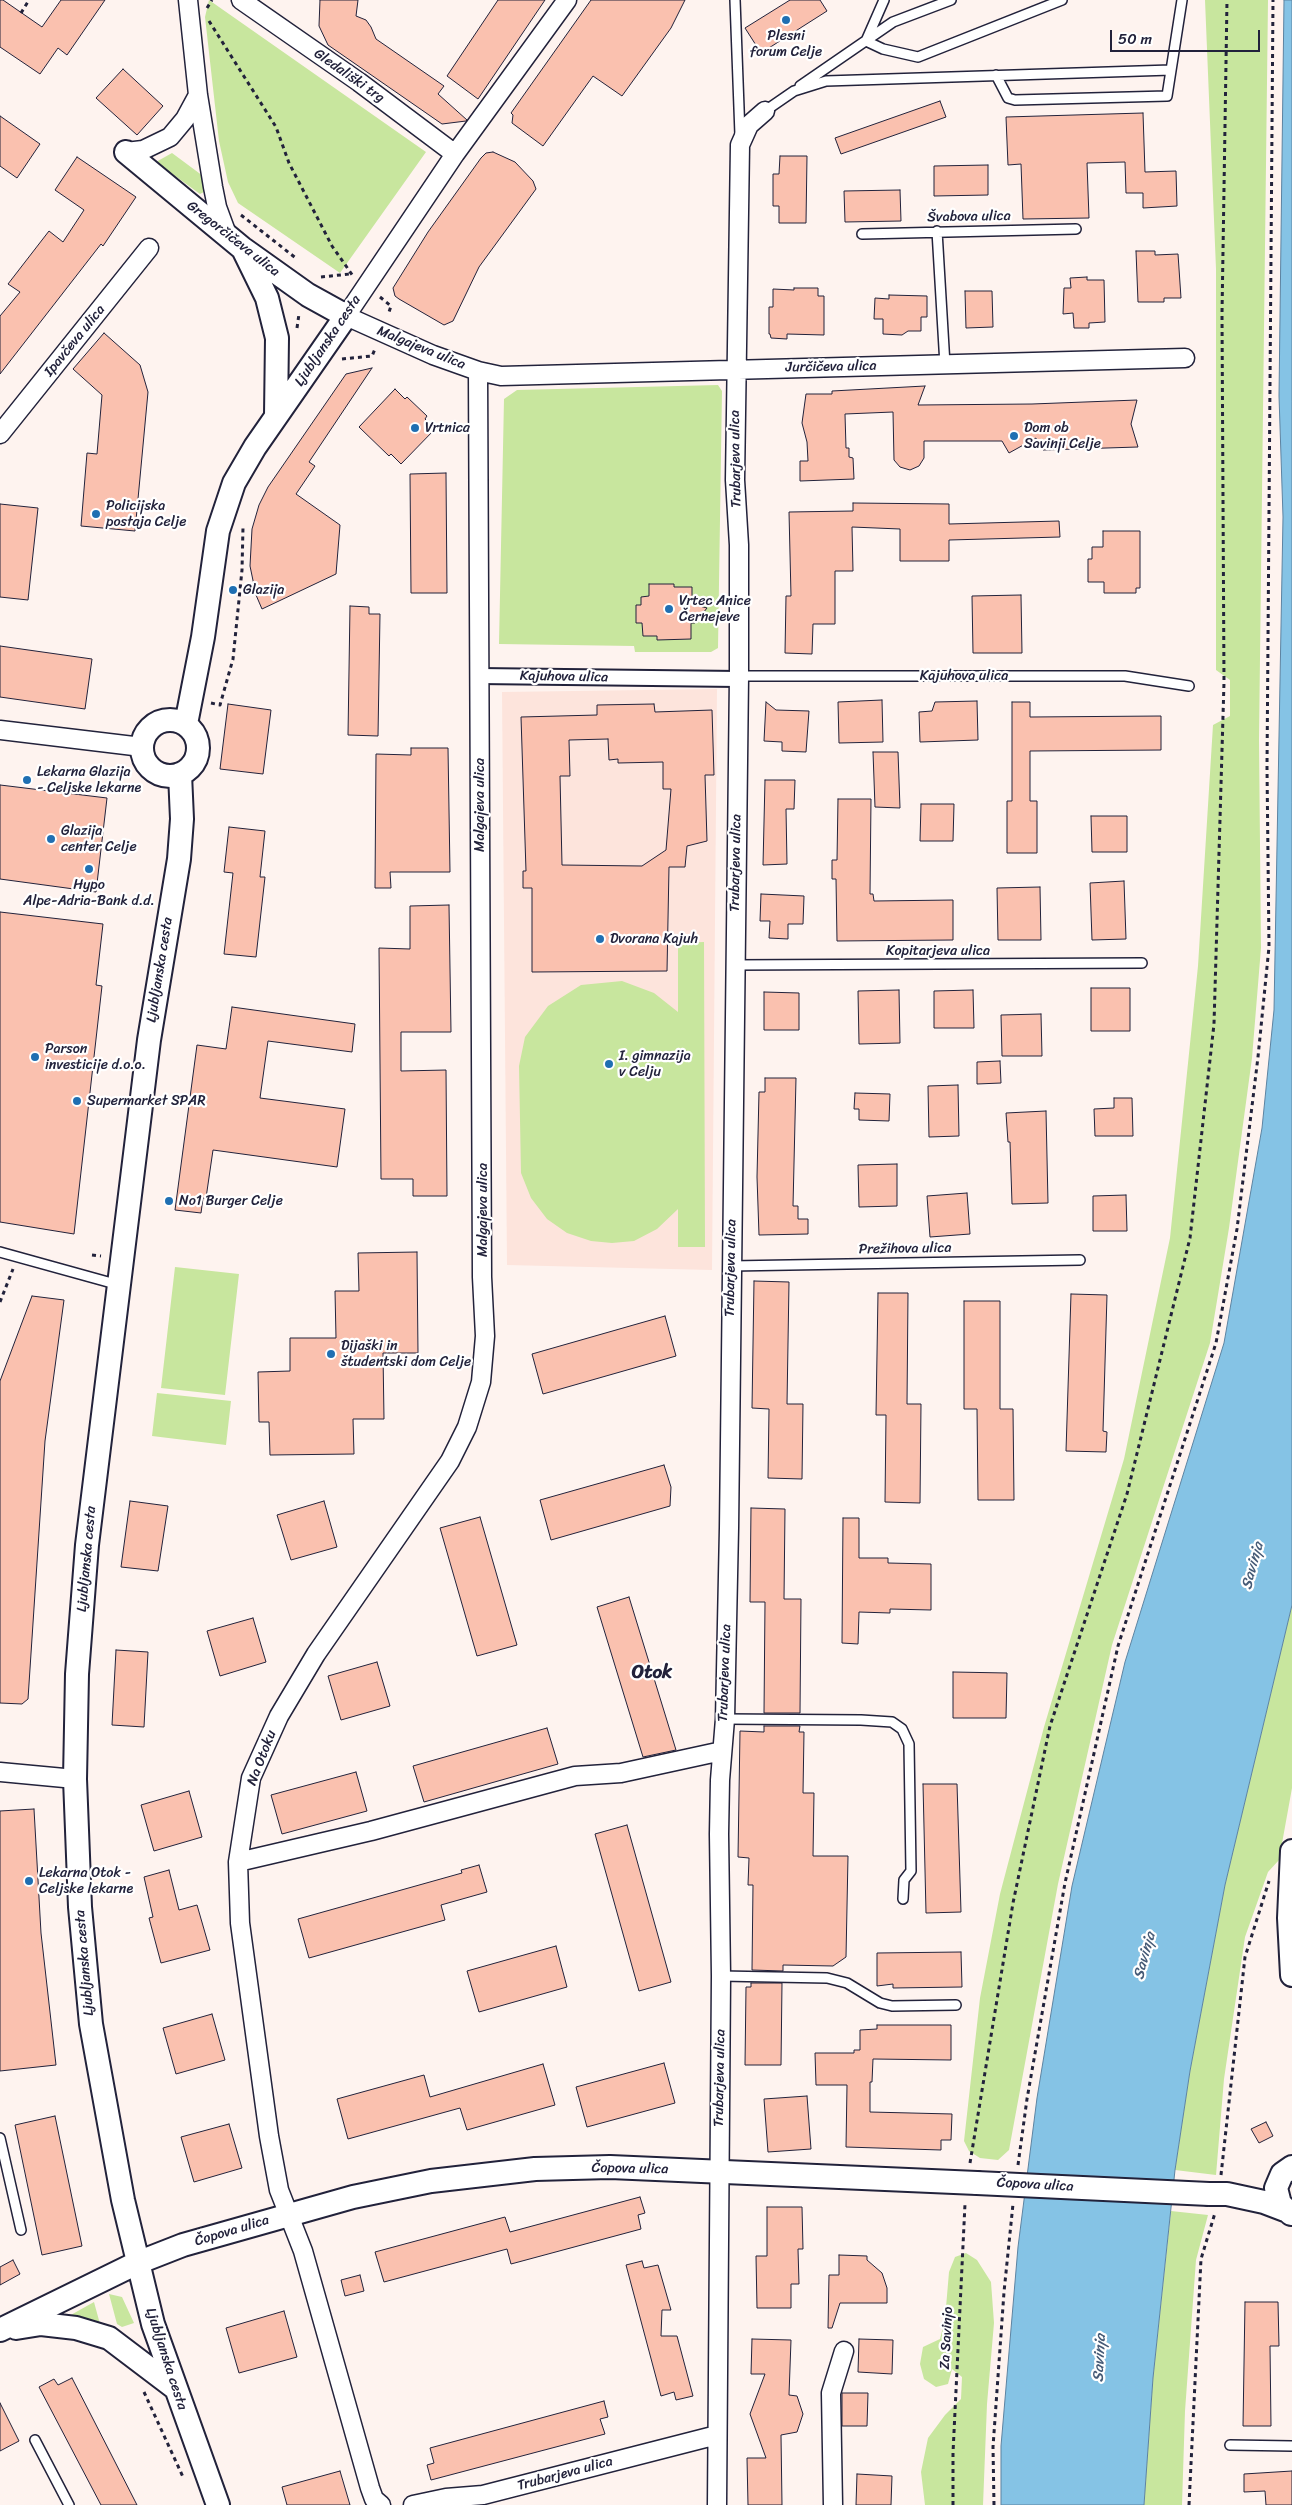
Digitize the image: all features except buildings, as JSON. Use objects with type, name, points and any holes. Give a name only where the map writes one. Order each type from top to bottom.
[{"type":"street","points":[[188,0],[198,95],[212,187],[217,207],[235,243],[267,298],[277,338],[278,388],[276,418]]},
{"type":"street","name":"Gledališki trg","points":[[241,0],[366,88],[455,154]]},
{"type":"street","name":"Ljubljanska cesta","points":[[186,724],[192,698],[218,531],[234,483],[455,154],[566,0]]},
{"type":"street","points":[[126,152],[143,150],[170,137],[185,119],[198,95]]},
{"type":"street","name":"Trubarjeva ulica","points":[[716,2505],[721,1976],[719,1843],[725,1719],[740,545],[735,480],[740,145],[749,125],[765,111]]},
{"type":"street","name":"Gregorčičeva ulica","points":[[126,152],[235,243],[308,296],[346,316]]},
{"type":"street","name":"Ipavčeva ulica","points":[[0,434],[149,248]]},
{"type":"street","name":"Malgajeva ulica","points":[[346,316],[433,355],[478,371],[482,1277],[485,1336],[481,1382]]},
{"type":"street","name":"Jurčičeva ulica","points":[[478,371],[501,376],[1185,358]]},
{"type":"street","name":"Kajuhova ulica","points":[[479,676],[738,678]]},
{"type":"street","points":[[172,719],[186,724],[196,736],[198,751],[192,766],[180,774],[166,776],[153,770],[145,760],[142,747],[146,732],[157,722],[172,719]]},
{"type":"street","points":[[0,730],[142,747]]},
{"type":"street","name":"Ljubljanska cesta","points":[[180,774],[182,819],[179,859],[149,1040],[87,1545],[77,1674],[75,1779],[80,1907],[91,2024],[122,2200],[153,2324],[218,2505]]},
{"type":"street","name":"Na Otoku","points":[[288,2214],[279,2190],[269,2136],[240,1923],[238,1862],[251,1778],[279,1716],[316,1654],[450,1461],[467,1427],[481,1382]]},
{"type":"street","points":[[238,1862],[371,1831],[575,1776],[621,1773],[722,1751]]},
{"type":"street","points":[[0,1772],[75,1779]]},
{"type":"street","points":[[1292,1851],[1289,1918],[1292,1975]]},
{"type":"street","name":"Čopova ulica","points":[[0,2330],[137,2263],[183,2245],[288,2214],[390,2188],[483,2174],[535,2169],[610,2167],[967,2176],[1218,2194],[1264,2202],[1288,2212]]},
{"type":"street","points":[[1218,2194],[1285,2174]]},
{"type":"street","name":"Čopova ulica","points":[[1285,2174],[1277,2196],[1288,2212]]},
{"type":"street","points":[[288,2214],[302,2251],[370,2488],[374,2499],[381,2505]]},
{"type":"street","points":[[0,2330],[41,2324],[76,2328],[109,2338],[175,2388]]},
{"type":"street","points":[[834,2505],[831,2394],[844,2351]]},
{"type":"street","name":"Trubarjeva ulica","points":[[413,2505],[446,2498],[483,2496],[717,2435]]},
{"type":"lane","points":[[736,0],[740,145]]},
{"type":"lane","points":[[866,40],[884,0]]},
{"type":"lane","points":[[765,111],[893,22],[951,0]]},
{"type":"lane","points":[[866,40],[883,49],[918,56],[1062,0]]},
{"type":"lane","points":[[996,75],[1008,98],[1015,100],[1167,96],[1182,0]]},
{"type":"lane","points":[[794,91],[826,81],[1171,70]]},
{"type":"lane","name":"Švabova ulica","points":[[862,234],[1076,229]]},
{"type":"lane","points":[[937,231],[945,365]]},
{"type":"lane","name":"Kajuhova ulica","points":[[738,678],[1125,676],[1189,686]]},
{"type":"lane","name":"Kopitarjeva ulica","points":[[735,965],[1142,963]]},
{"type":"lane","points":[[0,1252],[120,1286]]},
{"type":"lane","name":"Prežihova ulica","points":[[732,1266],[1080,1260]]},
{"type":"lane","points":[[725,1719],[861,1720],[892,1722],[902,1729],[909,1744],[911,1871],[904,1880],[903,1899]]},
{"type":"lane","points":[[721,1976],[827,1978],[847,1982],[870,1998],[892,2006],[956,2005]]},
{"type":"lane","points":[[0,2138],[21,2230]]},
{"type":"lane","points":[[36,2440],[69,2505]]},
{"type":"lane","points":[[1230,2445],[1292,2446]]},
{"type":"path","points":[[21,12],[29,0]]},
{"type":"path","points":[[967,2176],[1013,1903],[1050,1726],[1126,1494],[1190,1238],[1214,1024],[1224,692],[1222,314],[1226,0]]},
{"type":"path","points":[[1017,2174],[1065,1883],[1118,1646],[1216,1343],[1237,1229],[1256,1076],[1269,947],[1267,767],[1273,0]]},
{"type":"path","points":[[208,19],[276,127],[289,163],[332,246],[350,274]]},
{"type":"path","points":[[237,209],[241,216],[299,260]]},
{"type":"path","points":[[313,272],[321,277]]},
{"type":"path","points":[[337,367],[343,359]]},
{"type":"path","points":[[192,698],[220,705],[233,659],[242,570],[243,524]]},
{"type":"path","points":[[0,1302],[19,1257]]},
{"type":"path","name":"Za Savinjo","points":[[953,2505],[953,2453],[965,2198],[954,2197],[967,2176]]},
{"type":"path","points":[[994,2505],[993,2447],[1014,2203]]},
{"type":"path","points":[[137,2385],[144,2392],[185,2480]]},
{"type":"shaded area","name":"I. gimnazija v Celju","points":[[717,689],[712,1270],[507,1265],[502,692]]},
{"type":"green space","points":[[209,0],[426,152],[340,273],[238,203],[228,182],[219,141],[205,17]]},
{"type":"green space","points":[[1205,0],[1268,0],[1259,740],[1261,948],[1252,1058],[1229,1228],[1210,1343],[1112,1645],[1058,1884],[1009,2150],[998,2160],[980,2158],[969,2151],[964,2141],[980,1998],[1000,1894],[1044,1727],[1124,1459],[1170,1238],[1198,966],[1213,725],[1230,716],[1230,680],[1216,670],[1216,269]]},
{"type":"green space","points":[[172,153],[203,176],[204,192],[200,194],[156,162]]},
{"type":"green space","points":[[718,385],[722,391],[718,648],[711,652],[635,652],[634,646],[499,644],[504,399],[517,390]]},
{"type":"green space","points":[[704,942],[705,1247],[678,1247],[678,1209],[657,1229],[634,1241],[612,1243],[591,1241],[567,1233],[547,1219],[531,1198],[521,1173],[519,1066],[525,1037],[548,1006],[581,985],[622,981],[654,993],[678,1012],[678,943]]},
{"type":"green space","points":[[175,1267],[239,1274],[225,1395],[161,1388]]},
{"type":"green space","points":[[157,1393],[231,1401],[226,1445],[152,1436]]},
{"type":"green space","points":[[1292,1605],[1292,1788],[1279,1860],[1268,1872],[1245,1937],[1224,2079],[1216,2175],[1175,2170],[1190,2071],[1225,1885]]},
{"type":"green space","points":[[1171,2211],[1208,2215],[1196,2260],[1185,2411],[1182,2505],[1144,2505],[1153,2378]]},
{"type":"green space","points":[[966,2253],[977,2260],[991,2282],[994,2323],[987,2404],[983,2505],[925,2505],[921,2472],[928,2438],[945,2415],[961,2399],[962,2377],[952,2369],[948,2384],[936,2387],[924,2379],[920,2364],[923,2347],[940,2339],[945,2319],[949,2272],[955,2257]]},
{"type":"green space","points":[[109,2294],[122,2297],[134,2323],[122,2327],[117,2324]]},
{"type":"green space","points":[[94,2302],[100,2324],[69,2316]]},
{"type":"water","name":"Savinja","points":[[1284,0],[1292,0],[1292,1605],[1225,1885],[1190,2071],[1175,2170],[1153,2378],[1144,2505],[1001,2505],[1001,2446],[1018,2247],[1037,2098],[1072,1886],[1125,1662],[1224,1343],[1262,1128],[1274,1010],[1283,517],[1279,396]]},
{"type":"place","name":"Plesni forum Celje","points":[[786,20]]},
{"type":"place","name":"Vrtnica","points":[[415,428]]},
{"type":"place","name":"Dom ob Savinji Celje","points":[[1014,436]]},
{"type":"place","name":"Policijska postaja Celje","points":[[96,514]]},
{"type":"place","name":"Glazija","points":[[233,590]]},
{"type":"place","name":"Vrtec Anice Černejeve","points":[[669,609]]},
{"type":"place","name":"Lekarna Glazija - Celjske lekarne","points":[[27,780]]},
{"type":"place","name":"Glazija center Celje","points":[[51,839]]},
{"type":"place","name":"Hypo Alpe-Adria-Bank d.d.","points":[[89,869]]},
{"type":"place","name":"Dvorana Kajuh","points":[[600,939]]},
{"type":"place","name":"Parson investicije d.o.o.","points":[[35,1057]]},
{"type":"place","name":"I. gimnazija v Celju","points":[[609,1064]]},
{"type":"place","name":"Supermarket SPAR","points":[[77,1101]]},
{"type":"place","name":"No1 Burger Celje","points":[[169,1201]]},
{"type":"place","name":"Dijaški in študentski dom Celje","points":[[331,1354]]},
{"type":"place","name":"Lekarna Otok - Celjske lekarne","points":[[29,1881]]},
{"type":"district","name":"Otok","points":[[652,1673]]}]
